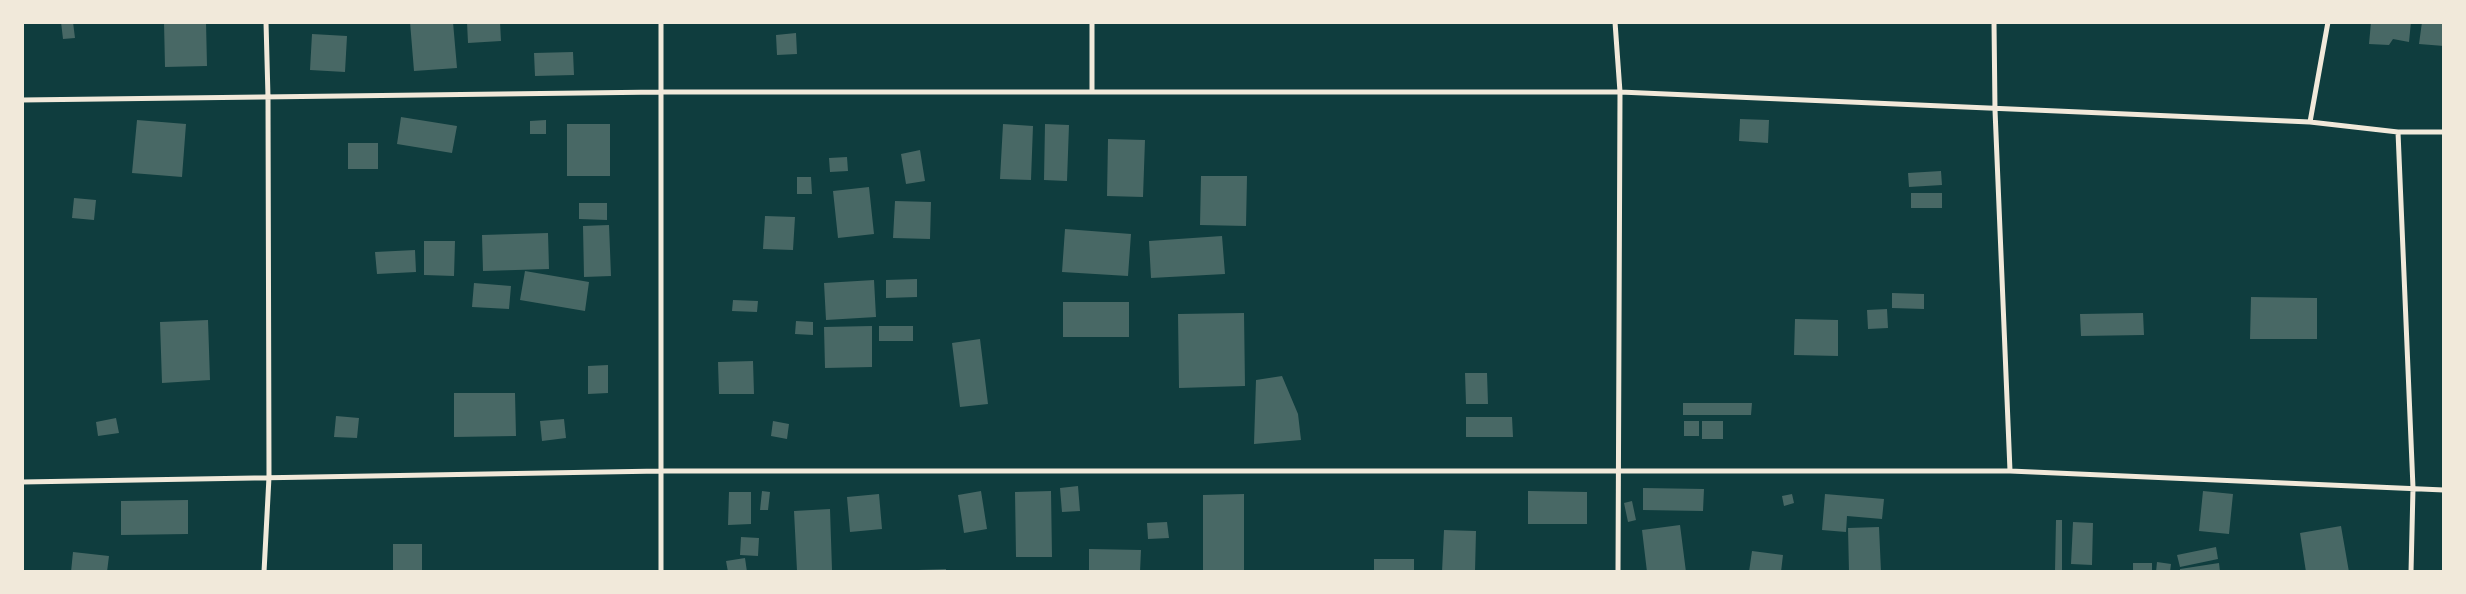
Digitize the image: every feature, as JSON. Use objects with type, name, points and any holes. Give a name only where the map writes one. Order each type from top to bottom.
[{"type":"street","points":[[264,572],[269,477],[268,97],[266,22]]},
{"type":"street","points":[[660,22],[661,572]]},
{"type":"street","points":[[1092,22],[1092,92]]},
{"type":"street","points":[[1616,22],[1620,92],[1618,572]]},
{"type":"street","points":[[1994,22],[1995,110],[2010,471]]},
{"type":"street","points":[[2310,122],[2328,22]]},
{"type":"street","points":[[22,100],[660,92],[1620,92],[1995,110],[2310,122],[2398,132],[2444,132]]},
{"type":"street","points":[[2398,132],[2413,488],[2411,572]]},
{"type":"street","points":[[22,482],[661,471],[2010,471],[2444,490]]},
{"type":"building","points":[[61,22],[73,22],[75,38],[63,39]]},
{"type":"building","points":[[164,22],[206,22],[207,66],[165,67]]},
{"type":"building","points":[[410,22],[453,22],[457,68],[414,71]]},
{"type":"building","points":[[467,22],[500,22],[501,41],[468,43]]},
{"type":"building","points":[[2371,22],[2411,22],[2409,42],[2393,39],[2389,45],[2369,44]]},
{"type":"building","points":[[2422,22],[2444,22],[2444,46],[2419,44]]},
{"type":"building","points":[[796,33],[797,54],[777,55],[776,35]]},
{"type":"building","points":[[312,34],[347,36],[345,72],[310,70]]},
{"type":"building","points":[[573,52],[574,75],[535,76],[534,53]]},
{"type":"building","points":[[401,117],[457,126],[452,153],[397,144]]},
{"type":"building","points":[[1740,119],[1769,120],[1768,143],[1739,141]]},
{"type":"building","points":[[137,120],[186,124],[182,177],[132,173]]},
{"type":"building","points":[[546,120],[546,134],[530,134],[530,121]]},
{"type":"building","points":[[567,124],[610,124],[610,176],[567,176]]},
{"type":"building","points":[[1003,124],[1033,126],[1031,180],[1000,179]]},
{"type":"building","points":[[1045,124],[1069,125],[1067,181],[1044,180]]},
{"type":"building","points":[[1108,139],[1145,140],[1143,197],[1107,196]]},
{"type":"building","points":[[348,143],[378,143],[378,169],[348,169]]},
{"type":"building","points":[[920,150],[925,181],[906,184],[901,154]]},
{"type":"building","points":[[847,157],[848,171],[830,172],[829,158]]},
{"type":"building","points":[[1941,171],[1942,185],[1909,187],[1908,173]]},
{"type":"building","points":[[1201,176],[1247,176],[1246,226],[1200,225]]},
{"type":"building","points":[[797,177],[811,177],[812,194],[797,194]]},
{"type":"building","points":[[869,187],[874,234],[838,238],[833,191]]},
{"type":"building","points":[[1911,193],[1942,193],[1942,208],[1911,208]]},
{"type":"building","points":[[74,198],[96,200],[94,220],[72,218]]},
{"type":"building","points":[[895,201],[931,202],[930,239],[893,238]]},
{"type":"building","points":[[579,203],[607,203],[607,220],[579,219]]},
{"type":"building","points":[[765,216],[795,217],[793,250],[763,249]]},
{"type":"building","points":[[609,225],[611,276],[584,277],[583,226]]},
{"type":"building","points":[[1065,229],[1131,234],[1128,276],[1062,272]]},
{"type":"building","points":[[548,233],[549,269],[483,271],[482,235]]},
{"type":"building","points":[[1222,236],[1225,274],[1151,278],[1149,241]]},
{"type":"building","points":[[424,241],[455,241],[454,276],[424,275]]},
{"type":"building","points":[[415,250],[416,272],[377,274],[375,252]]},
{"type":"building","points":[[525,271],[589,282],[585,311],[520,300]]},
{"type":"building","points":[[917,279],[917,297],[886,298],[886,280]]},
{"type":"building","points":[[874,280],[876,317],[826,320],[824,283]]},
{"type":"building","points":[[474,283],[511,286],[509,309],[472,307]]},
{"type":"building","points":[[1892,293],[1924,294],[1924,309],[1892,308]]},
{"type":"building","points":[[2251,297],[2317,298],[2317,339],[2250,339]]},
{"type":"building","points":[[733,300],[758,301],[757,312],[732,311]]},
{"type":"building","points":[[1063,302],[1129,302],[1129,337],[1063,337]]},
{"type":"building","points":[[1887,309],[1888,328],[1868,329],[1867,310]]},
{"type":"building","points":[[1244,313],[1245,386],[1179,388],[1178,314]]},
{"type":"building","points":[[2143,313],[2144,335],[2081,336],[2080,314]]},
{"type":"building","points":[[1795,319],[1838,320],[1838,356],[1794,355]]},
{"type":"building","points":[[208,320],[210,380],[162,383],[160,322]]},
{"type":"building","points":[[796,321],[813,322],[813,335],[795,334]]},
{"type":"building","points":[[872,326],[872,367],[825,368],[824,327]]},
{"type":"building","points":[[879,326],[913,326],[913,341],[879,341]]},
{"type":"building","points":[[980,339],[988,404],[960,407],[952,343]]},
{"type":"building","points":[[753,361],[754,394],[719,394],[718,362]]},
{"type":"building","points":[[608,365],[608,393],[588,394],[588,366]]},
{"type":"building","points":[[1465,373],[1487,373],[1488,404],[1466,404]]},
{"type":"building","points":[[1282,376],[1298,414],[1301,440],[1254,444],[1256,380]]},
{"type":"building","points":[[454,393],[515,393],[516,436],[454,437]]},
{"type":"building","points":[[1683,403],[1752,403],[1751,415],[1683,415]]},
{"type":"building","points":[[336,416],[359,418],[357,438],[334,437]]},
{"type":"building","points":[[1466,417],[1512,417],[1513,437],[1466,437]]},
{"type":"building","points":[[116,418],[119,433],[98,436],[96,422]]},
{"type":"building","points":[[564,419],[566,438],[542,441],[540,421]]},
{"type":"building","points":[[773,421],[789,424],[787,439],[771,436]]},
{"type":"building","points":[[1684,421],[1699,421],[1699,436],[1684,436]]},
{"type":"building","points":[[1702,421],[1723,421],[1723,439],[1702,439]]},
{"type":"building","points":[[1078,486],[1080,511],[1062,512],[1060,488]]},
{"type":"building","points":[[1643,488],[1704,489],[1703,511],[1643,510]]},
{"type":"building","points":[[762,491],[770,492],[768,510],[760,510]]},
{"type":"building","points":[[981,491],[987,529],[964,533],[958,495]]},
{"type":"building","points":[[1051,491],[1052,557],[1016,557],[1015,492]]},
{"type":"building","points":[[1528,491],[1587,492],[1587,524],[1528,524]]},
{"type":"building","points":[[2203,491],[2233,494],[2229,534],[2199,531]]},
{"type":"building","points":[[729,492],[751,492],[751,524],[728,525]]},
{"type":"building","points":[[879,494],[882,529],[850,532],[847,497]]},
{"type":"building","points":[[1244,494],[1244,572],[1203,572],[1203,495]]},
{"type":"building","points":[[1792,494],[1794,503],[1784,506],[1782,496]]},
{"type":"building","points":[[1825,494],[1884,499],[1882,519],[1847,516],[1846,532],[1822,530]]},
{"type":"building","points":[[188,500],[188,534],[121,535],[121,501]]},
{"type":"building","points":[[1632,501],[1636,520],[1628,522],[1624,503]]},
{"type":"building","points":[[830,509],[832,570],[797,571],[794,511]]},
{"type":"building","points":[[2056,520],[2062,520],[2062,572],[2055,572]]},
{"type":"building","points":[[1167,522],[1169,538],[1148,539],[1147,523]]},
{"type":"building","points":[[2073,522],[2093,523],[2092,565],[2071,564]]},
{"type":"building","points":[[1680,525],[1686,572],[1647,572],[1642,530]]},
{"type":"building","points":[[2341,526],[2349,572],[2306,572],[2300,533]]},
{"type":"building","points":[[1879,527],[1881,572],[1849,572],[1848,528]]},
{"type":"building","points":[[1444,530],[1476,531],[1475,572],[1442,572]]},
{"type":"building","points":[[741,537],[759,538],[758,556],[740,555]]},
{"type":"building","points":[[393,544],[422,544],[422,572],[393,572]]},
{"type":"building","points":[[2216,547],[2218,559],[2180,567],[2177,555]]},
{"type":"building","points":[[1089,549],[1141,550],[1140,572],[1089,572]]},
{"type":"building","points":[[1752,551],[1783,555],[1781,572],[1749,572]]},
{"type":"building","points":[[73,552],[109,556],[107,572],[71,572]]},
{"type":"building","points":[[745,558],[747,572],[728,572],[726,561]]},
{"type":"building","points":[[1374,559],[1414,559],[1414,572],[1374,572]]},
{"type":"building","points":[[2157,562],[2171,564],[2170,572],[2156,572]]},
{"type":"building","points":[[2133,563],[2152,563],[2152,572],[2133,572]]},
{"type":"building","points":[[2219,563],[2220,572],[2180,572],[2180,569]]},
{"type":"building","points":[[946,569],[946,572],[918,572],[918,570]]}]
